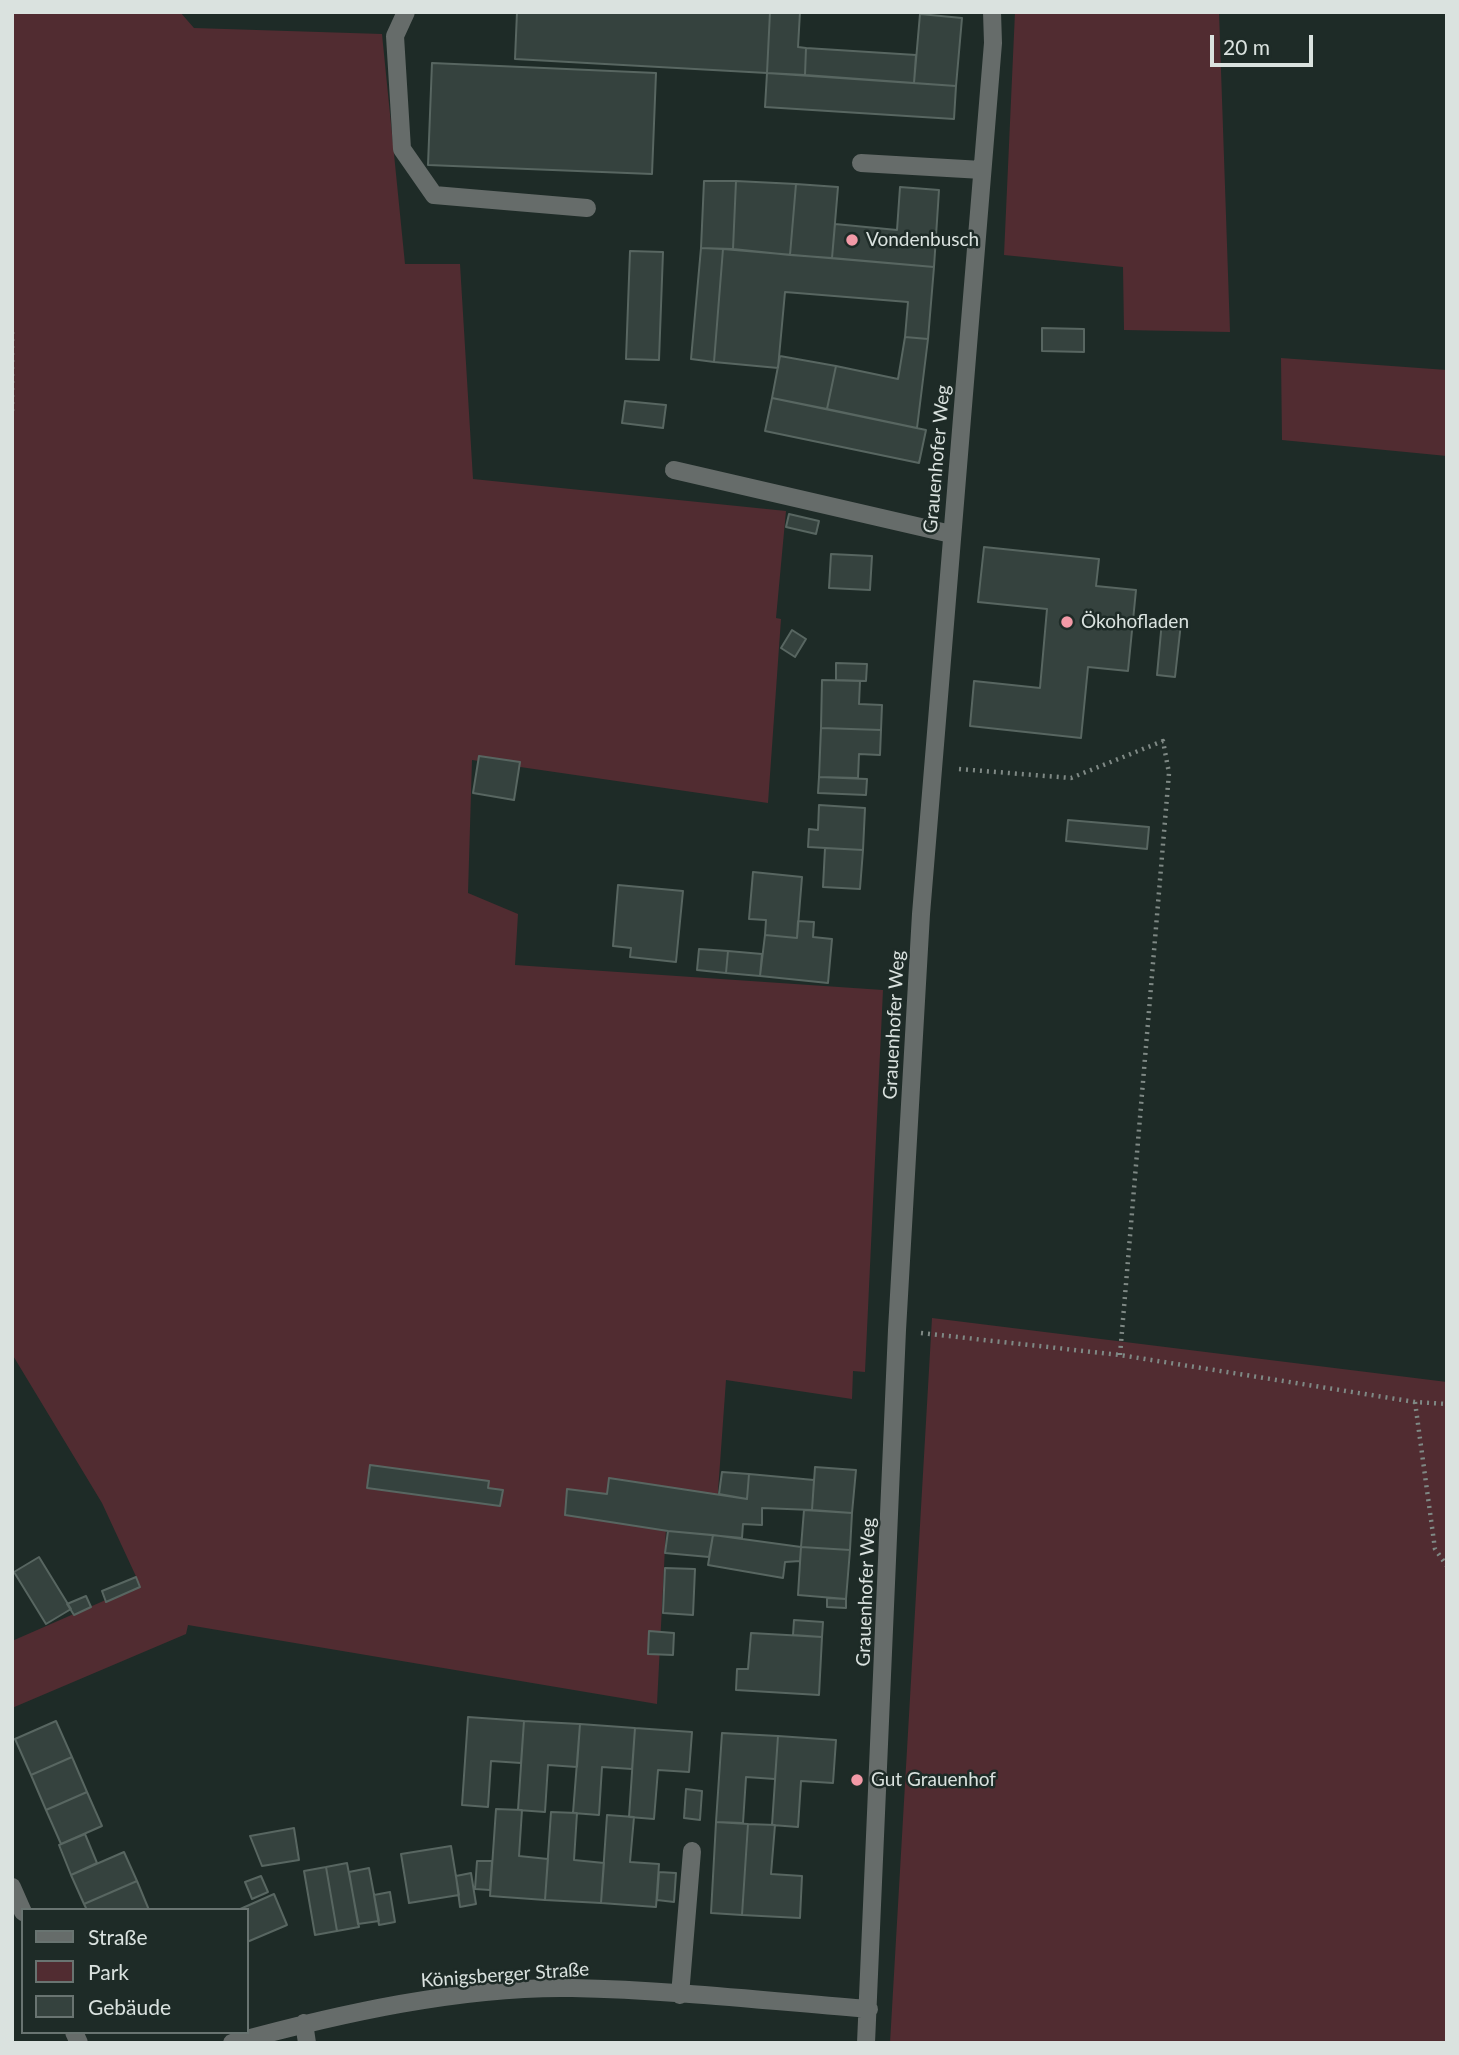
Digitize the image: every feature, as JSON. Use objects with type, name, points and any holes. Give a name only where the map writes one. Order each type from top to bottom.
[{"type":"street","points":[[406,12],[395,36],[402,149],[434,195],[587,208]]},
{"type":"street","name":"Grauenhofer Weg","points":[[866,2043],[897,1330],[932,766],[982,170],[992,12]]},
{"type":"street","points":[[861,163],[982,170]]},
{"type":"street","points":[[674,470],[951,534]]},
{"type":"street","points":[[680,1995],[692,1851]]},
{"type":"street","points":[[12,1887],[21,1908]]},
{"type":"street","name":"Königsberger Straße","points":[[232,2043],[304,2023],[379,2007],[475,1994],[570,1988],[869,2009]]},
{"type":"street","points":[[304,2023],[307,2043]]},
{"type":"path","points":[[12,332],[12,411]]},
{"type":"path","points":[[932,766],[1071,778],[1163,741],[1169,773],[1120,1355]]},
{"type":"path","points":[[897,1330],[1120,1355],[1415,1402],[1447,1404]]},
{"type":"path","points":[[1415,1402],[1434,1549],[1447,1566]]},
{"type":"green space","points":[[12,12],[180,12],[194,28],[382,34],[405,264],[460,264],[473,479],[786,511],[776,618],[781,619],[768,803],[472,760],[468,893],[518,914],[515,965],[883,990],[865,1372],[853,1371],[852,1399],[726,1380],[715,1533],[666,1528],[657,1704],[188,1625],[186,1634],[12,1708],[12,1641],[140,1585],[102,1503],[12,1354]]},
{"type":"green space","points":[[1015,12],[1219,12],[1230,332],[1124,330],[1123,267],[1004,255]]},
{"type":"green space","points":[[1281,358],[1447,370],[1447,456],[1282,440]]},
{"type":"green space","points":[[932,1318],[1447,1382],[1447,2043],[890,2043]]},
{"type":"building","points":[[517,12],[770,12],[767,73],[515,59]]},
{"type":"building","points":[[770,12],[800,12],[798,47],[806,48],[805,75],[767,73]]},
{"type":"building","points":[[920,14],[962,18],[956,86],[914,83]]},
{"type":"building","points":[[806,48],[916,55],[914,83],[805,75]]},
{"type":"building","points":[[432,63],[656,73],[652,174],[428,165]]},
{"type":"building","points":[[767,73],[956,86],[954,119],[765,107]]},
{"type":"building","points":[[704,181],[736,181],[733,249],[701,248]]},
{"type":"building","points":[[736,181],[796,184],[790,255],[733,249]]},
{"type":"building","points":[[796,184],[838,187],[832,258],[790,255]]},
{"type":"building","points":[[900,187],[939,190],[934,267],[832,258],[835,224],[897,230]]},
{"type":"building","points":[[701,248],[723,249],[714,362],[691,359]]},
{"type":"building","points":[[723,249],[934,267],[928,339],[905,337],[908,302],[785,292],[778,368],[714,362]]},
{"type":"building","points":[[630,251],[663,252],[659,360],[626,359]]},
{"type":"building","points":[[1042,328],[1084,329],[1084,352],[1042,351]]},
{"type":"building","points":[[905,337],[928,339],[917,428],[827,409],[836,366],[898,379]]},
{"type":"building","points":[[780,356],[836,366],[827,409],[772,398]]},
{"type":"building","points":[[772,398],[926,430],[919,463],[765,431]]},
{"type":"building","points":[[625,401],[666,405],[663,428],[622,423]]},
{"type":"building","points":[[789,514],[819,521],[816,534],[786,527]]},
{"type":"building","points":[[984,547],[1099,559],[1096,586],[1136,590],[1128,671],[1088,667],[1081,738],[970,726],[974,681],[1040,688],[1047,609],[978,602]]},
{"type":"building","points":[[831,554],[872,556],[870,590],[829,588]]},
{"type":"building","points":[[1162,621],[1181,623],[1175,677],[1157,675]]},
{"type":"building","points":[[792,630],[806,639],[795,657],[781,648]]},
{"type":"building","points":[[836,663],[867,664],[866,681],[836,680]]},
{"type":"building","points":[[822,680],[860,681],[859,704],[882,705],[881,730],[821,728]]},
{"type":"building","points":[[821,728],[881,730],[880,755],[859,754],[858,778],[819,777]]},
{"type":"building","points":[[479,756],[520,762],[514,800],[473,793]]},
{"type":"building","points":[[819,777],[867,779],[866,795],[818,793]]},
{"type":"building","points":[[819,805],[865,808],[863,850],[808,847],[809,829],[818,830]]},
{"type":"building","points":[[1068,820],[1149,827],[1147,849],[1066,841]]},
{"type":"building","points":[[825,848],[863,850],[860,889],[823,887]]},
{"type":"building","points":[[753,872],[802,877],[797,938],[765,935],[766,920],[749,919]]},
{"type":"building","points":[[618,885],[683,891],[676,962],[630,957],[631,948],[613,946]]},
{"type":"building","points":[[798,921],[814,922],[813,937],[832,939],[828,983],[760,976],[765,935],[797,938]]},
{"type":"building","points":[[699,949],[728,951],[726,973],[697,970]]},
{"type":"building","points":[[728,951],[762,954],[760,976],[726,973]]},
{"type":"building","points":[[370,1465],[489,1481],[488,1488],[503,1490],[500,1506],[367,1488]]},
{"type":"building","points":[[815,1467],[856,1470],[852,1513],[812,1510]]},
{"type":"building","points":[[722,1472],[749,1474],[747,1499],[719,1494]]},
{"type":"building","points":[[749,1474],[814,1480],[812,1510],[762,1508],[762,1525],[743,1524],[742,1538],[668,1531],[565,1515],[567,1489],[607,1494],[609,1478],[747,1499]]},
{"type":"building","points":[[804,1510],[852,1513],[850,1550],[801,1547]]},
{"type":"building","points":[[668,1531],[713,1535],[709,1557],[665,1553]]},
{"type":"building","points":[[713,1535],[801,1547],[800,1561],[785,1562],[783,1578],[708,1565]]},
{"type":"building","points":[[801,1547],[850,1550],[846,1599],[798,1595]]},
{"type":"building","points":[[39,1557],[71,1609],[46,1624],[14,1572]]},
{"type":"building","points":[[665,1568],[695,1569],[693,1615],[663,1613]]},
{"type":"building","points":[[136,1577],[140,1587],[106,1602],[102,1591]]},
{"type":"building","points":[[86,1596],[91,1607],[74,1615],[67,1604]]},
{"type":"building","points":[[827,1598],[846,1599],[846,1608],[827,1607]]},
{"type":"building","points":[[794,1620],[823,1622],[822,1637],[793,1635]]},
{"type":"building","points":[[649,1631],[674,1633],[673,1655],[648,1654]]},
{"type":"building","points":[[751,1633],[822,1637],[819,1695],[736,1690],[737,1669],[748,1669]]},
{"type":"building","points":[[468,1717],[524,1721],[521,1763],[491,1761],[488,1807],[462,1805]]},
{"type":"building","points":[[56,1721],[72,1757],[31,1775],[15,1739]]},
{"type":"building","points":[[524,1721],[580,1724],[577,1767],[548,1765],[545,1812],[518,1810]]},
{"type":"building","points":[[580,1724],[635,1728],[632,1769],[602,1767],[599,1815],[573,1813]]},
{"type":"building","points":[[635,1728],[692,1732],[689,1772],[658,1770],[654,1819],[629,1817]]},
{"type":"building","points":[[722,1733],[778,1736],[775,1779],[746,1777],[743,1823],[716,1822]]},
{"type":"building","points":[[778,1736],[836,1740],[833,1783],[801,1781],[798,1827],[772,1825]]},
{"type":"building","points":[[72,1757],[87,1792],[46,1810],[31,1775]]},
{"type":"building","points":[[686,1789],[702,1791],[700,1820],[684,1818]]},
{"type":"building","points":[[87,1792],[102,1826],[61,1844],[46,1810]]},
{"type":"building","points":[[496,1809],[522,1810],[519,1856],[548,1859],[545,1900],[490,1896]]},
{"type":"building","points":[[551,1812],[577,1813],[574,1860],[604,1863],[601,1903],[545,1900]]},
{"type":"building","points":[[607,1815],[634,1817],[630,1862],[659,1864],[656,1907],[601,1903]]},
{"type":"building","points":[[716,1822],[748,1824],[742,1915],[711,1913]]},
{"type":"building","points":[[748,1824],[775,1825],[771,1874],[802,1876],[800,1918],[742,1915]]},
{"type":"building","points":[[294,1828],[299,1860],[262,1866],[250,1836]]},
{"type":"building","points":[[85,1834],[97,1863],[71,1875],[59,1845]]},
{"type":"building","points":[[451,1846],[459,1895],[409,1903],[401,1854]]},
{"type":"building","points":[[124,1852],[137,1881],[84,1904],[71,1875]]},
{"type":"building","points":[[477,1861],[492,1861],[490,1890],[475,1889]]},
{"type":"building","points":[[347,1863],[359,1927],[337,1931],[326,1867]]},
{"type":"building","points":[[326,1867],[337,1931],[315,1935],[304,1871]]},
{"type":"building","points":[[369,1868],[379,1921],[358,1924],[349,1872]]},
{"type":"building","points":[[659,1872],[676,1873],[674,1902],[657,1900]]},
{"type":"building","points":[[471,1873],[476,1904],[460,1907],[456,1876]]},
{"type":"building","points":[[261,1876],[268,1892],[252,1899],[245,1882]]},
{"type":"building","points":[[137,1881],[148,1908],[86,1908],[84,1904]]},
{"type":"building","points":[[390,1892],[395,1922],[379,1925],[374,1895]]},
{"type":"building","points":[[274,1894],[287,1925],[248,1942],[248,1908],[242,1908]]},
{"type":"place","name":"Vondenbusch","points":[[852,240]]},
{"type":"place","name":"Ökohofladen","points":[[1067,622]]},
{"type":"place","name":"Gut Grauenhof","points":[[857,1780]]}]
